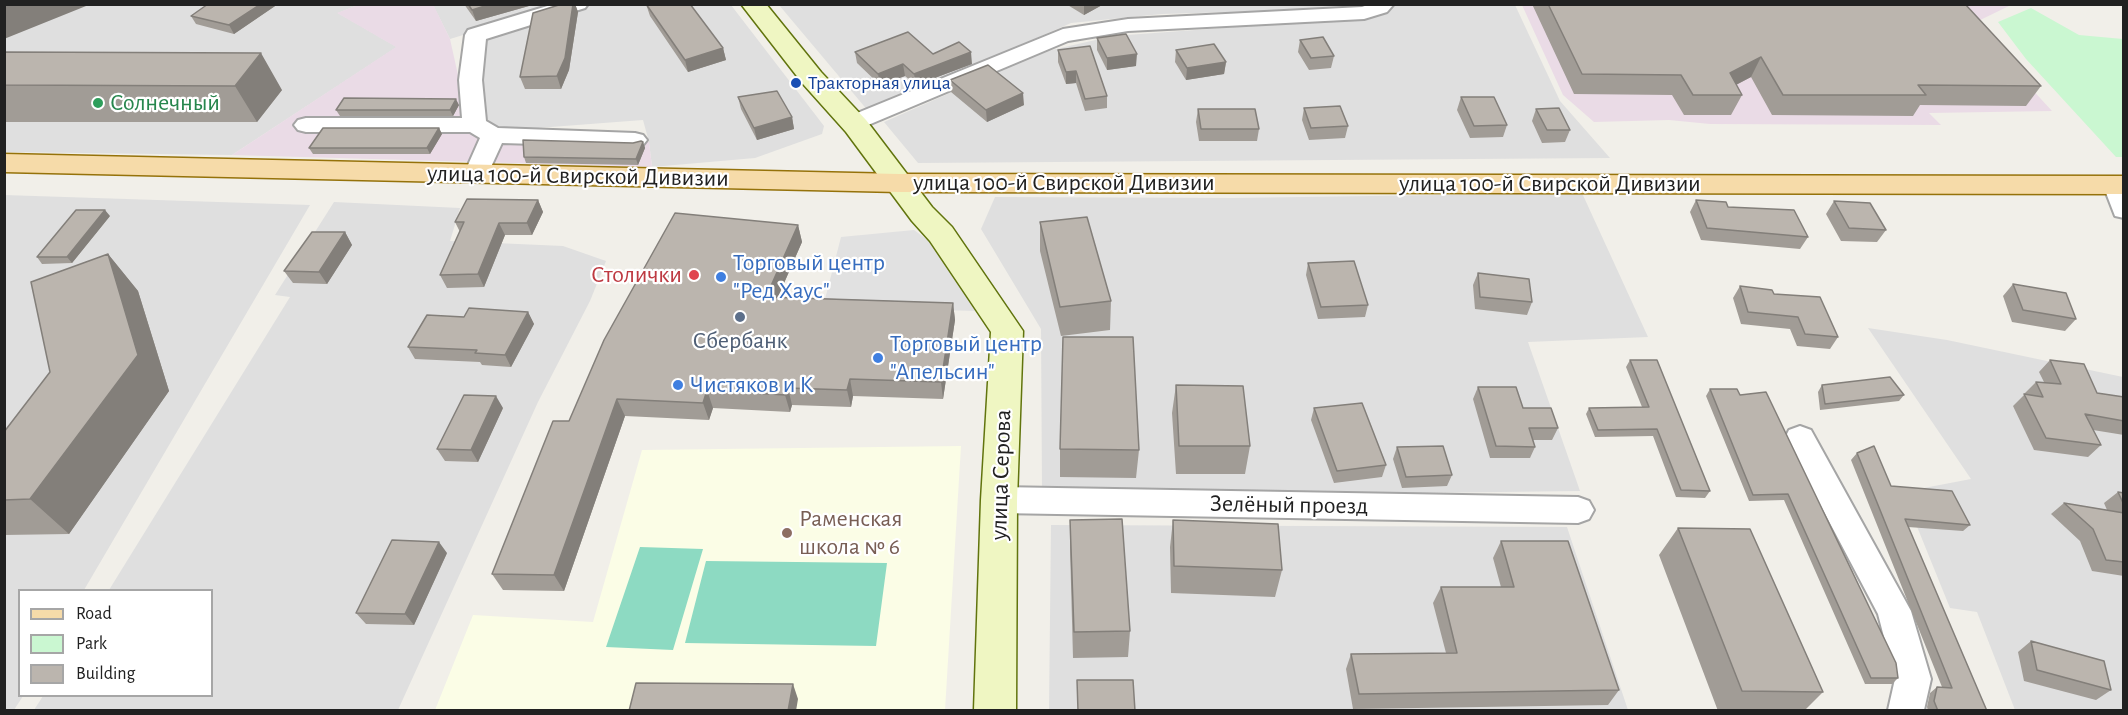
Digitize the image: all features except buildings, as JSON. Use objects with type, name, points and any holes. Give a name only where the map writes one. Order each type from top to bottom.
[{"type":"main road","name":"улица 100-й Свирской Дивизии","points":[[4,163],[899,183],[2121,193]]},
{"type":"street","points":[[476,174],[484,130],[470,105],[471,68],[476,35],[578,4]]},
{"type":"street","name":"улица Серова","points":[[753,4],[812,78],[853,123],[922,214],[941,234],[1008,331],[999,500],[995,711]]},
{"type":"street","points":[[853,123],[1063,35],[1146,24],[1364,13],[1380,8],[1384,4]]},
{"type":"street","points":[[306,126],[484,130],[635,140]]},
{"type":"street","points":[[1800,438],[1894,611],[1913,679],[1906,711]]},
{"type":"street","name":"Зелёный проезд","points":[[999,500],[1578,510]]},
{"type":"shaded area","points":[[433,4],[450,39],[470,129],[479,139],[649,142],[652,167],[232,155],[396,47],[337,13],[358,5]]},
{"type":"shaded area","points":[[5,5],[358,5],[338,13],[397,47],[232,155],[5,152]]},
{"type":"shaded area","points":[[433,5],[562,5],[450,39]]},
{"type":"shaded area","points":[[592,5],[731,5],[824,126],[822,134],[755,158],[652,167],[643,120],[498,131],[485,116],[479,101],[485,36]]},
{"type":"shaded area","points":[[779,5],[1373,5],[1370,8],[1162,14],[1071,23],[869,112]]},
{"type":"shaded area","points":[[1396,5],[1515,5],[1560,101],[1610,158],[918,163],[884,122],[1043,52],[1113,36],[1373,17]]},
{"type":"shaded area","points":[[1522,5],[2011,5],[1972,24],[2052,111],[1929,113],[1941,125],[1710,124],[1669,120],[1594,122],[1563,95]]},
{"type":"shaded area","points":[[1582,193],[1648,337],[1528,342],[1580,491],[1257,495],[1042,490],[1041,329],[981,229],[995,197],[1233,198]]},
{"type":"shaded area","points":[[4,195],[310,205],[85,589],[18,589],[18,697],[22,697],[14,710],[4,710]]},
{"type":"shaded area","points":[[334,202],[460,208],[450,241],[563,246],[606,261],[590,301],[538,402],[398,710],[34,710],[42,697],[213,697],[213,589],[110,589],[290,297],[275,295]]},
{"type":"shaded area","points":[[914,230],[948,255],[977,311],[823,307],[841,237]]},
{"type":"shaded area","points":[[1868,328],[1947,340],[2123,377],[2123,710],[2015,710],[1977,612],[1950,608],[1903,492],[1971,479]]},
{"type":"shaded area","name":"Раменская школа № 6","points":[[961,446],[945,710],[435,710],[473,615],[593,622],[642,450]]},
{"type":"shaded area","points":[[1051,525],[1567,527],[1628,710],[1049,710]]},
{"type":"green space","points":[[2031,8],[2079,35],[2123,39],[2123,157],[2116,157],[2026,59],[1998,22]]},
{"type":"green space","points":[[640,547],[703,549],[673,650],[606,647]]},
{"type":"green space","points":[[706,561],[887,563],[876,646],[685,643]]},
{"type":"place","name":"Тракторная улица","points":[[796,83]]},
{"type":"place","name":"Солнечный","points":[[98,103]]},
{"type":"place","name":"Столички","points":[[694,275]]},
{"type":"place","name":"Торговый центр \"Ред Хаус\"","points":[[721,277]]},
{"type":"place","name":"Сбербанк","points":[[740,317]]},
{"type":"place","name":"Торговый центр \"Апельсин\"","points":[[878,358]]},
{"type":"place","name":"Чистяков и К","points":[[678,385]]},
{"type":"place","name":"Раменская школа № 6","points":[[787,533]]}]
